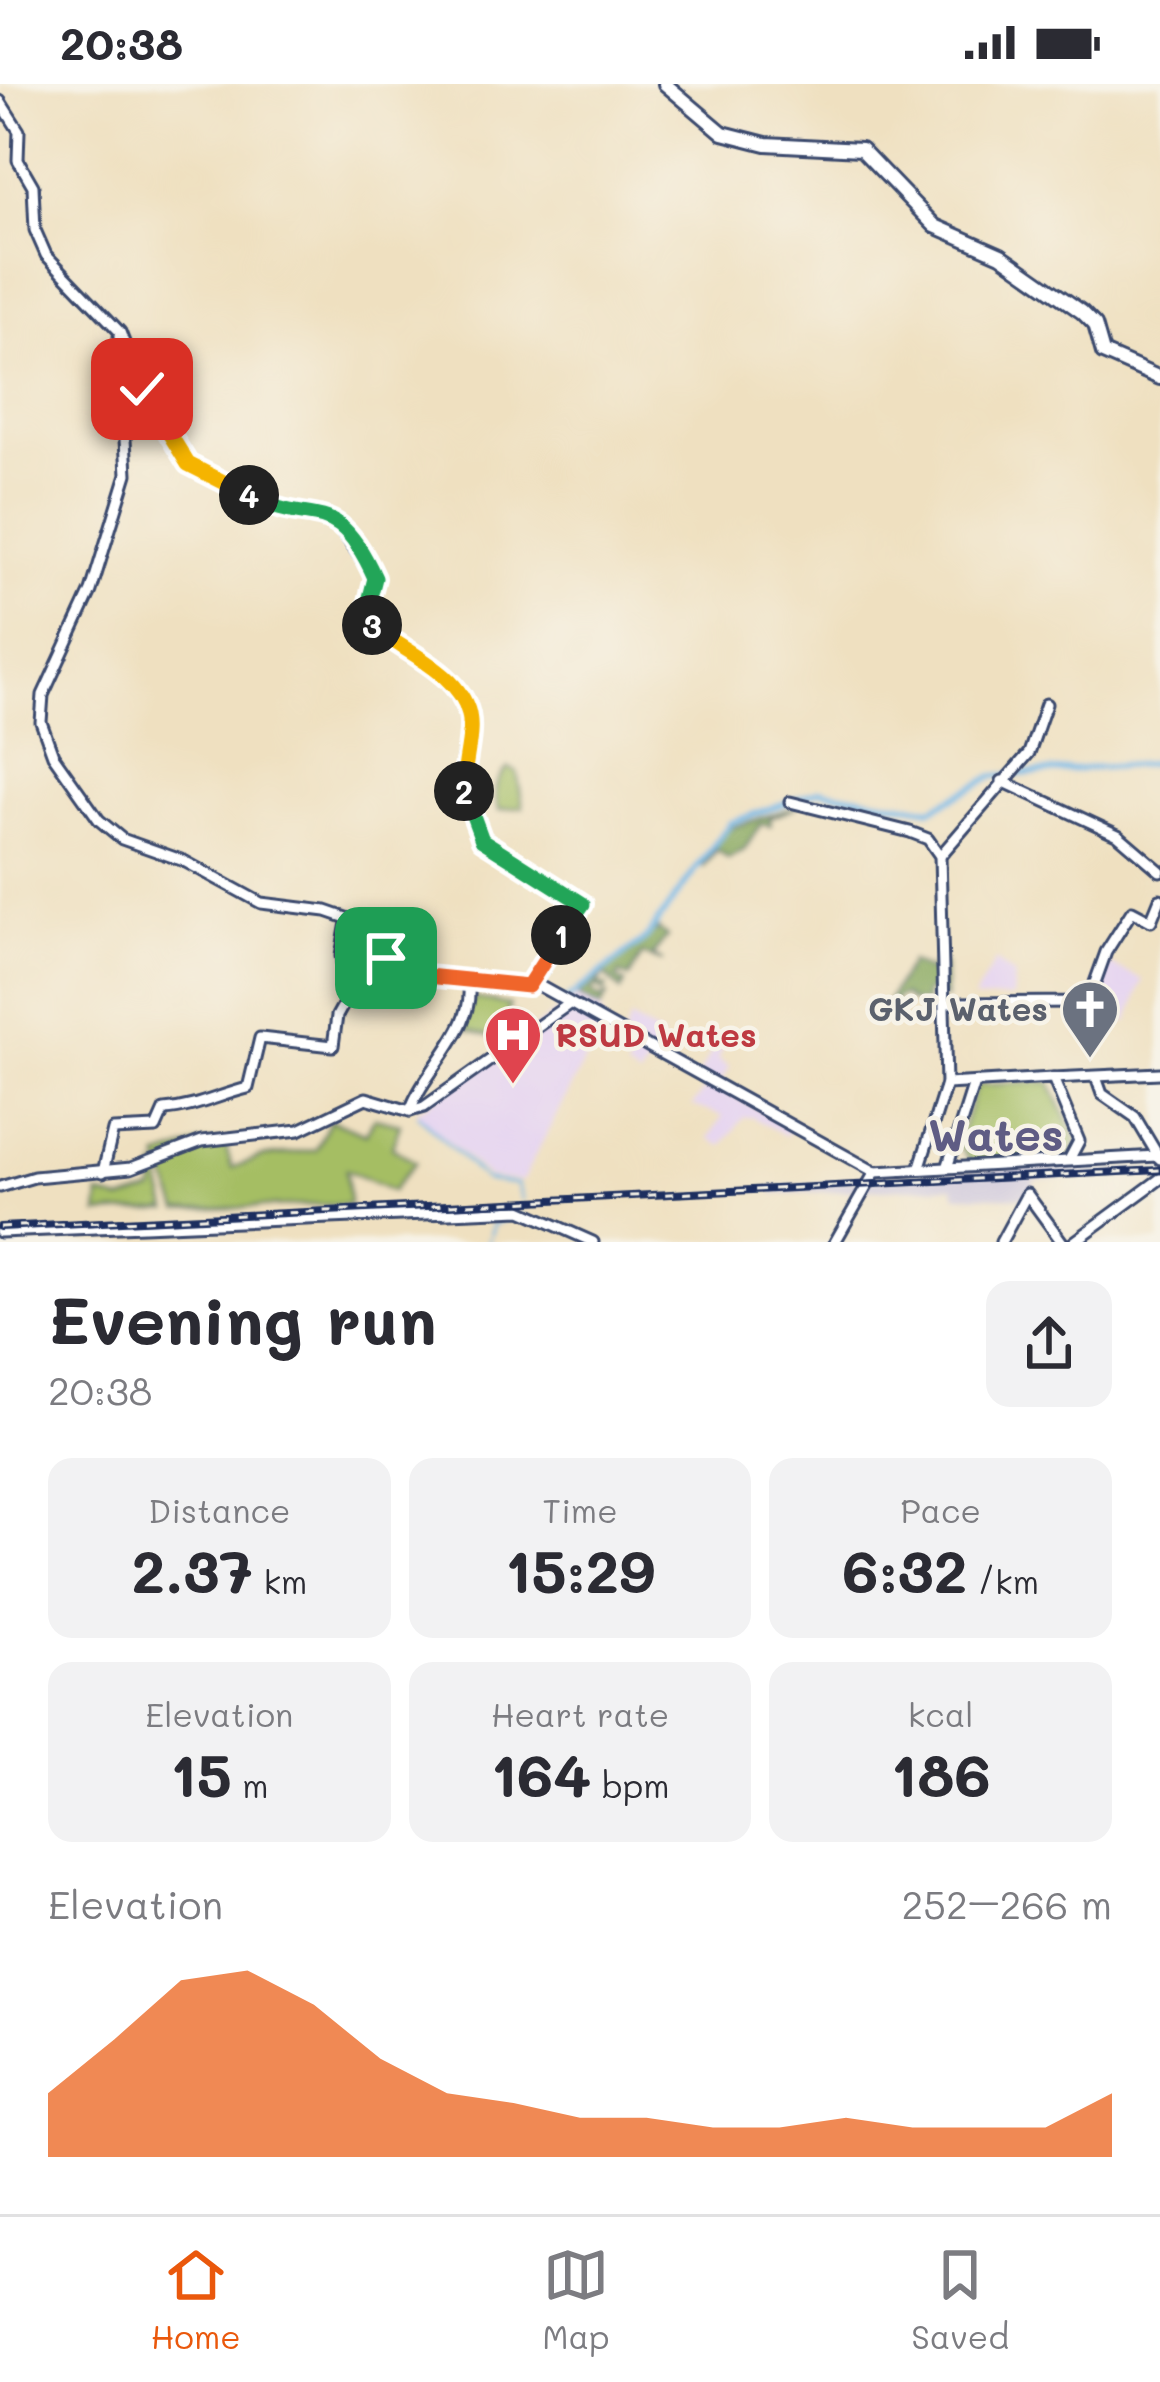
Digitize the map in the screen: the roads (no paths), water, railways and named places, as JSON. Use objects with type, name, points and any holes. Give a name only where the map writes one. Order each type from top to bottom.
[{"type":"main road","points":[[664,84],[700,120],[733,137],[766,144],[861,149],[935,226],[1001,255],[1082,312],[1097,331],[1103,353],[1160,378]]},
{"type":"street","points":[[0,101],[19,131],[18,160],[33,186],[35,230],[46,255],[121,333],[142,389],[184,459],[269,506],[334,518],[375,578],[366,614],[373,626],[441,675],[463,701],[470,720],[464,788],[478,834],[496,852],[583,904],[534,983],[525,987],[427,976],[390,964],[385,931],[347,922],[326,911],[261,903],[184,861],[122,839],[96,816],[47,742],[41,722],[44,695],[91,591],[127,474],[117,354],[121,333]]},
{"type":"street","points":[[940,856],[1031,750],[1046,704]]},
{"type":"street","points":[[1002,781],[1118,835],[1160,871]]},
{"type":"street","points":[[790,802],[925,837],[940,856],[946,1084],[920,1166]]},
{"type":"street","points":[[945,1003],[1088,1002],[1106,952],[1132,910],[1151,921],[1160,899]]},
{"type":"street","points":[[103,1170],[113,1130],[156,1128],[164,1110],[192,1109],[218,1094],[248,1088],[260,1038],[333,1046],[337,1016],[347,998],[341,956],[347,922]]},
{"type":"street","points":[[410,1111],[425,1078],[458,1031],[470,999],[467,977]]},
{"type":"street","points":[[534,983],[872,1170],[1070,1158],[1105,1163],[1159,1160],[1136,1117],[1102,1094],[1096,1077]]},
{"type":"street","points":[[0,1187],[25,1178],[131,1168],[202,1141],[299,1130],[366,1098],[410,1111],[424,1108],[566,1002]]},
{"type":"street","points":[[946,1084],[1160,1073]]},
{"type":"street","points":[[1053,1078],[1090,1158]]},
{"type":"street","points":[[948,1165],[974,1083]]},
{"type":"street","points":[[1070,1158],[1079,1141]]},
{"type":"street","points":[[955,1143],[970,1164]]},
{"type":"street","points":[[835,1242],[872,1170]]},
{"type":"street","points":[[1074,1242],[1158,1179]]},
{"type":"street","points":[[1003,1237],[1027,1194],[1062,1242]]},
{"type":"street","points":[[0,1232],[521,1210],[592,1242]]},
{"type":"waterway","points":[[564,1002],[646,938],[730,823],[820,790],[931,809],[994,776],[1160,763]]},
{"type":"waterway","points":[[418,1115],[485,1180],[517,1184],[522,1199]]},
{"type":"waterway","points":[[491,1234],[493,1224],[522,1214]]},
{"type":"waterway","points":[[488,1242],[489,1238]]},
{"type":"railway","points":[[0,1227],[1160,1170]]},
{"type":"place","name":"GKJ Wates","points":[[1090,1060]]},
{"type":"place","name":"RSUD Wates","points":[[513,1086]]},
{"type":"district","name":"Wates","points":[[996,1135]]}]
